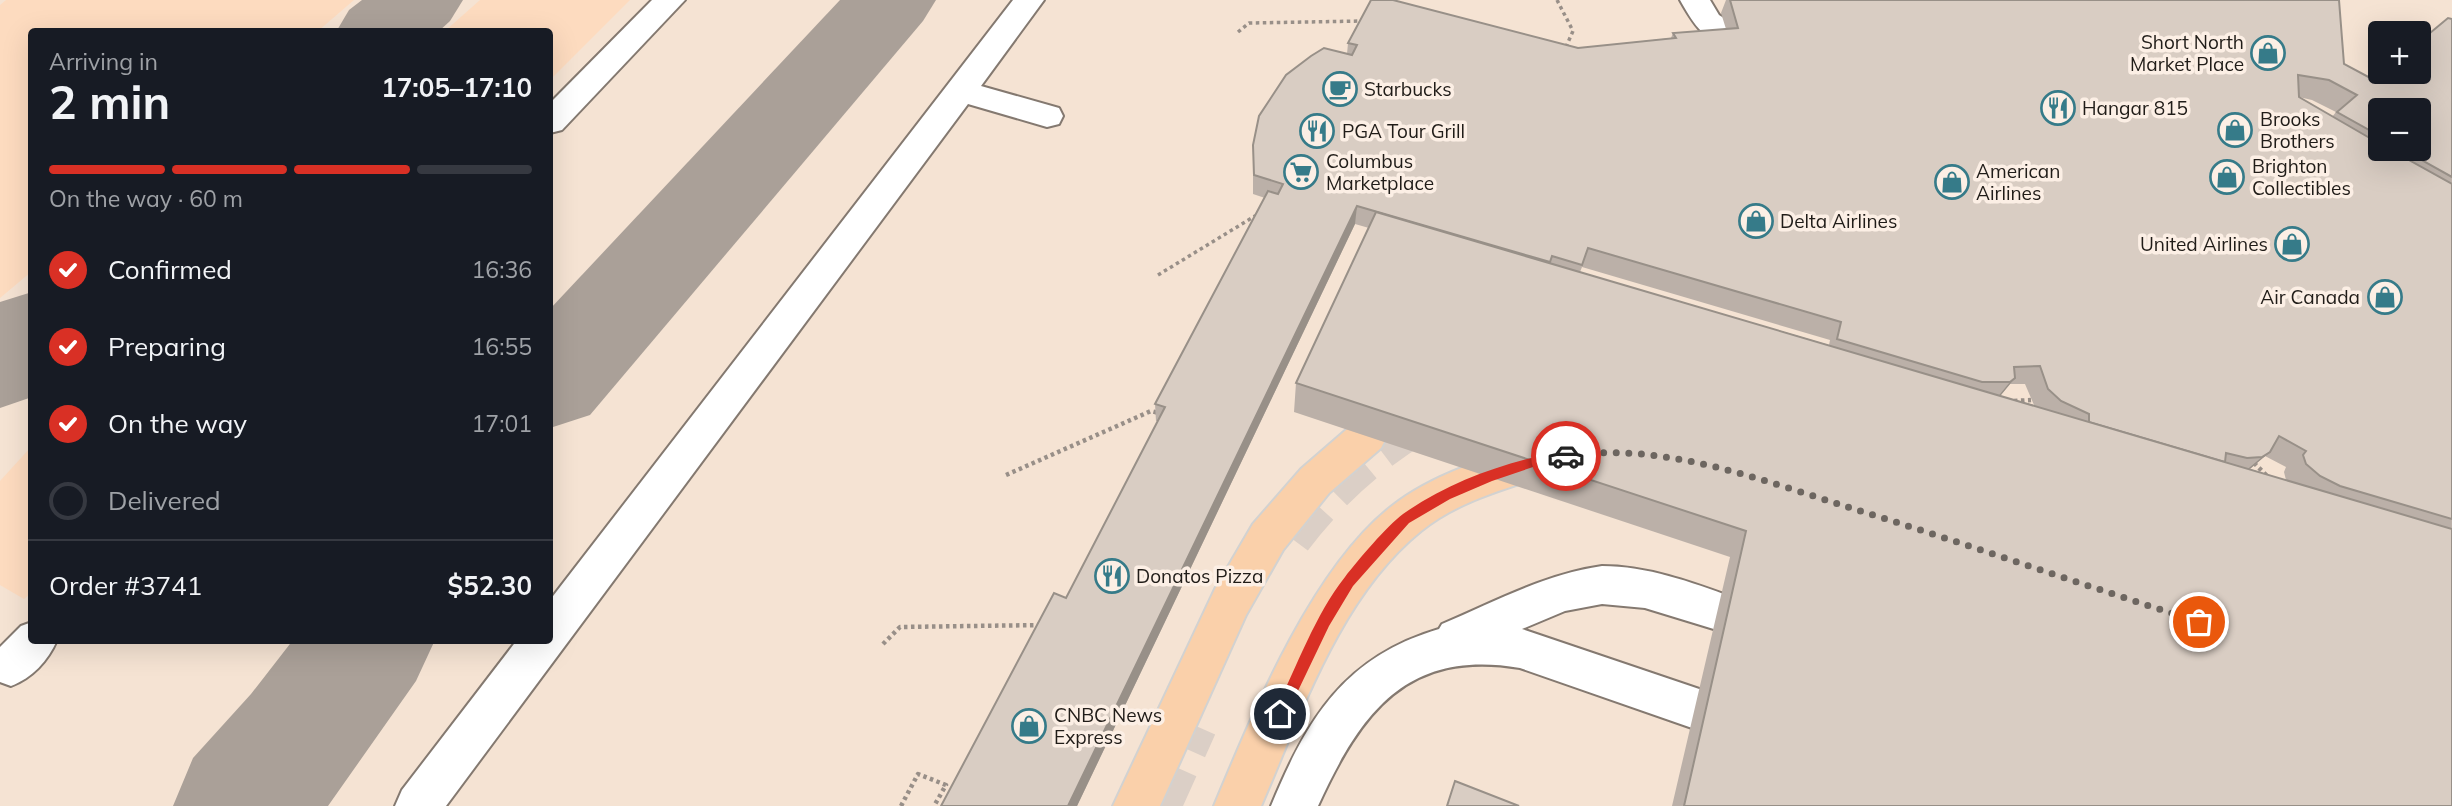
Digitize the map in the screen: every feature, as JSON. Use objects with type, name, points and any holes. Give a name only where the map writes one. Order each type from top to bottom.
[{"type":"main road","points":[[1136,806],[1230,603],[1268,537],[1315,481],[1367,436]]},
{"type":"main road","points":[[1237,806],[1319,633],[1348,582],[1405,519],[1446,495],[1488,477],[1536,461],[1579,454]]},
{"type":"street","points":[[553,119],[670,0]]},
{"type":"street","points":[[553,629],[1028,0]]},
{"type":"street","points":[[1695,0],[1708,22],[1727,34]]},
{"type":"street","points":[[960,91],[1047,116]]},
{"type":"street","points":[[1294,806],[1344,714],[1381,677],[1425,652],[1567,591],[1605,584],[1660,592],[1717,611]]},
{"type":"street","points":[[1425,652],[1449,645],[1496,643],[1555,659],[1695,708]]},
{"type":"street","points":[[418,806],[541,644]]},
{"type":"path","points":[[1557,0],[1573,30],[1563,52]]},
{"type":"path","points":[[1238,32],[1249,23],[1368,22]]},
{"type":"path","points":[[1158,275],[1255,216],[1263,219]]},
{"type":"path","points":[[2009,402],[2031,400]]},
{"type":"path","points":[[1006,475],[1151,411],[1160,414]]},
{"type":"path","points":[[2254,463],[2272,480]]},
{"type":"path","points":[[883,644],[900,626],[1050,625]]},
{"type":"path","points":[[901,806],[918,774],[946,785],[934,806]]},
{"type":"shaded area","points":[[0,0],[2452,0],[2452,806],[0,806]]},
{"type":"shaded area","points":[[6,0],[354,0],[321,28],[28,28],[28,275],[0,298],[0,5]]},
{"type":"shaded area","points":[[480,0],[630,0],[553,77],[553,28],[448,28]]},
{"type":"shaded area","points":[[28,450],[28,596],[24,599],[0,585],[0,481]]},
{"type":"building","points":[[1371,0],[1393,0],[1578,48],[1676,38],[1673,33],[1738,28],[1730,0],[2339,0],[2344,64],[2368,77],[2368,84],[2431,84],[2431,32],[2448,18],[2452,19],[2452,177],[2423,161],[2431,161],[2431,98],[2368,98],[2368,129],[2337,112],[2357,95],[2329,80],[2298,75],[2299,97],[2368,137],[2368,161],[2411,161],[2452,184],[2452,519],[2340,486],[2320,476],[2306,464],[2303,455],[2306,451],[2279,436],[2270,452],[2262,457],[2247,458],[2226,453],[2225,462],[2089,422],[2089,414],[2061,401],[2048,389],[2040,366],[2014,367],[2015,378],[2010,382],[1982,382],[1837,339],[1841,322],[1588,248],[1582,265],[1552,256],[1550,262],[1357,206],[1068,806],[941,806],[1054,593],[1066,598],[1165,407],[1155,404],[1268,191],[1278,194],[1283,184],[1254,175],[1253,145],[1259,116],[1286,75],[1324,48],[1352,55],[1357,45],[1348,43]]},
{"type":"building","points":[[1376,212],[2452,529],[2452,806],[1684,806],[1746,531],[1296,383]]},
{"type":"building","points":[[1455,781],[1519,806],[1447,806]]},
{"type":"taxiway","points":[[386,28],[418,0]]},
{"type":"taxiway","points":[[553,380],[891,0]]},
{"type":"taxiway","points":[[0,363],[28,338]]},
{"type":"taxiway","points":[[242,806],[298,739],[368,644]]},
{"type":"tunnel","points":[[1291,538],[1321,502],[1355,469],[1431,415]]},
{"type":"tunnel","points":[[1160,806],[1196,726]]},
{"type":"way so far","points":[[1566,456],[1605,453],[1644,455],[1684,461],[1763,481],[2199,622]]},
{"type":"place","name":"Short North Market Place","points":[[2268,53]]},
{"type":"place","name":"Starbucks","points":[[1340,89]]},
{"type":"place","name":"Hangar 815","points":[[2058,108]]},
{"type":"place","name":"Brooks Brothers","points":[[2235,130]]},
{"type":"place","name":"PGA Tour Grill","points":[[1317,131]]},
{"type":"place","name":"Columbus Marketplace","points":[[1301,172]]},
{"type":"place","name":"Brighton Collectibles","points":[[2227,177]]},
{"type":"place","name":"American Airlines","points":[[1952,182]]},
{"type":"place","name":"Delta Airlines","points":[[1756,221]]},
{"type":"place","name":"United Airlines","points":[[2292,244]]},
{"type":"place","name":"Air Canada","points":[[2385,297]]},
{"type":"place","name":"Donatos Pizza","points":[[1112,576]]},
{"type":"place","name":"CNBC News Express","points":[[1029,726]]},
{"type":"route","points":[[1280,714],[1325,622],[1348,582],[1405,519],[1446,495],[1488,477],[1536,461],[1566,456]]}]
